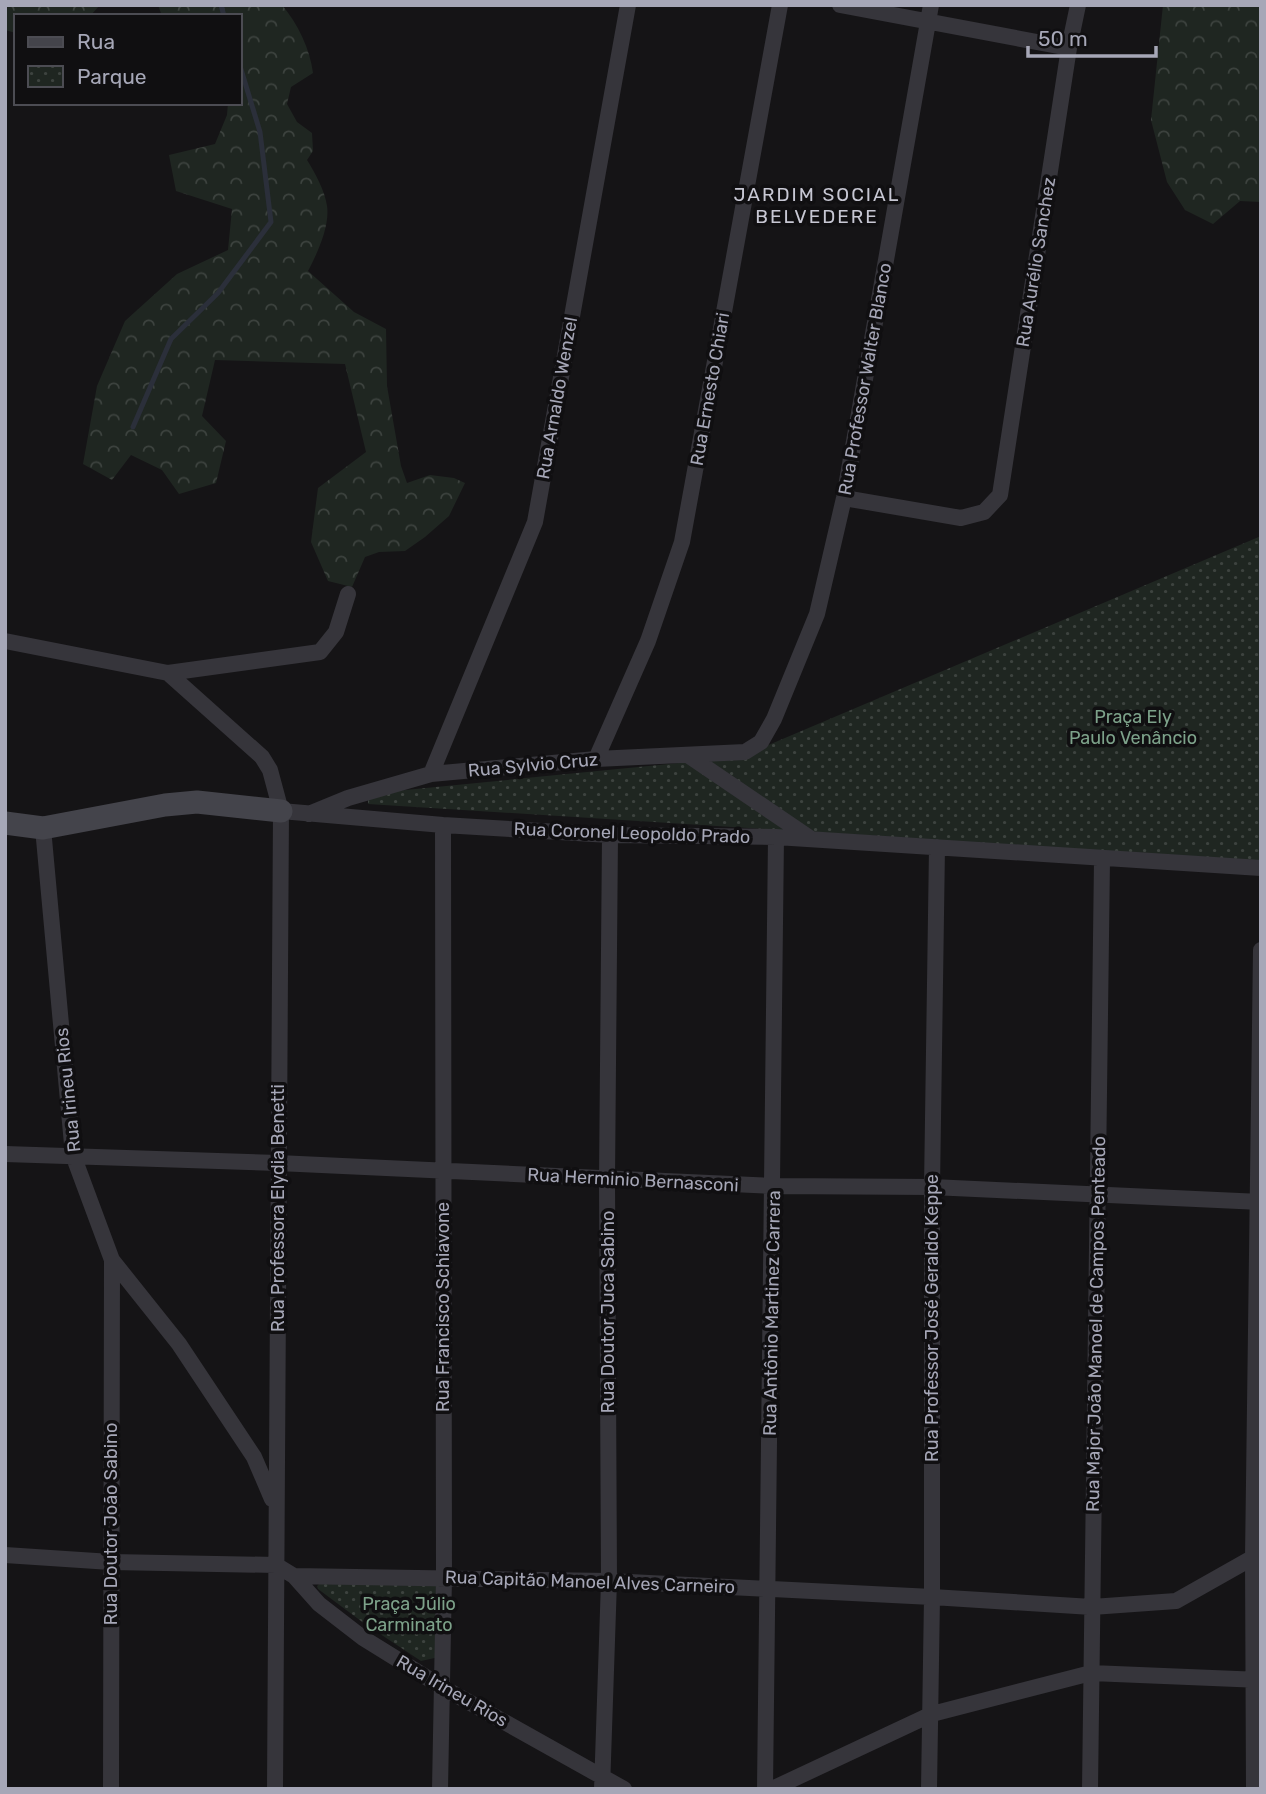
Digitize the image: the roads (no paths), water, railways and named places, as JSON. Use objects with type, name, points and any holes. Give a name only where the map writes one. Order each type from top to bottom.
[{"type":"street","name":"Rua Arnaldo Wenzel","points":[[431,774],[535,522],[628,5]]},
{"type":"street","name":"Rua Ernesto Chiari","points":[[596,759],[648,641],[682,542],[780,5]]},
{"type":"street","points":[[840,5],[929,13],[1069,48]]},
{"type":"street","name":"Rua Aurélio Sanchez","points":[[844,498],[961,518],[984,512],[1000,495],[1077,5]]},
{"type":"street","name":"Rua Professor Walter Blanco","points":[[761,742],[774,719],[817,614],[844,498],[929,13]]},
{"type":"street","points":[[5,641],[168,673],[320,652],[336,632],[348,594]]},
{"type":"street","name":"Rua Professora Elydia Benetti","points":[[168,673],[262,757],[270,770],[281,811],[275,1789]]},
{"type":"street","name":"Rua Sylvio Cruz","points":[[309,814],[348,798],[431,774],[596,759],[745,751],[761,742]]},
{"type":"street","points":[[690,756],[812,839]]},
{"type":"street","name":"Rua Coronel Leopoldo Prado","points":[[5,823],[43,828],[164,805],[197,802],[443,825],[610,835],[776,837],[1102,860],[1261,868]]},
{"type":"street","name":"Rua Francisco Schiavone","points":[[440,1789],[444,1577],[443,825]]},
{"type":"street","name":"Rua Irineu Rios","points":[[43,828],[73,1155],[111,1260],[179,1345],[247,1446],[275,1506]]},
{"type":"street","name":"Rua Doutor Juca Sabino","points":[[602,1782],[609,1581],[607,1179],[610,835]]},
{"type":"street","name":"Rua Antônio Martinez Carrera","points":[[765,1789],[776,837]]},
{"type":"street","name":"Rua Professor José Geraldo Keppe","points":[[929,1789],[932,1714],[932,1187],[937,847]]},
{"type":"street","name":"Rua Major João Manoel de Campos Penteado","points":[[1090,1789],[1102,860]]},
{"type":"street","points":[[1254,1789],[1261,950]]},
{"type":"street","name":"Rua Herminio Bernasconi","points":[[5,1154],[278,1163],[774,1186],[932,1187],[1260,1202]]},
{"type":"street","name":"Rua Doutor João Sabino","points":[[111,1260],[111,1789]]},
{"type":"street","name":"Rua Capitão Manoel Alves Carneiro","points":[[5,1555],[111,1562],[275,1565],[294,1576],[609,1581],[1092,1607],[1176,1601],[1257,1556]]},
{"type":"street","name":"Rua Irineu Rios","points":[[294,1576],[319,1604],[363,1638],[602,1782],[624,1789]]},
{"type":"street","points":[[772,1789],[932,1714],[1091,1673],[1257,1680]]},
{"type":"waterway","points":[[221,5],[223,14]]},
{"type":"waterway","points":[[133,427],[171,339],[218,293],[271,222],[260,132],[242,73]]},
{"type":"district","name":"JARDIM SOCIAL BELVEDERE","points":[[817,205]]},
{"type":"park label","name":"Praça Ely Paulo Venâncio","points":[[1133,727]]},
{"type":"park label","name":"Praça Júlio Carminato","points":[[409,1614]]}]
